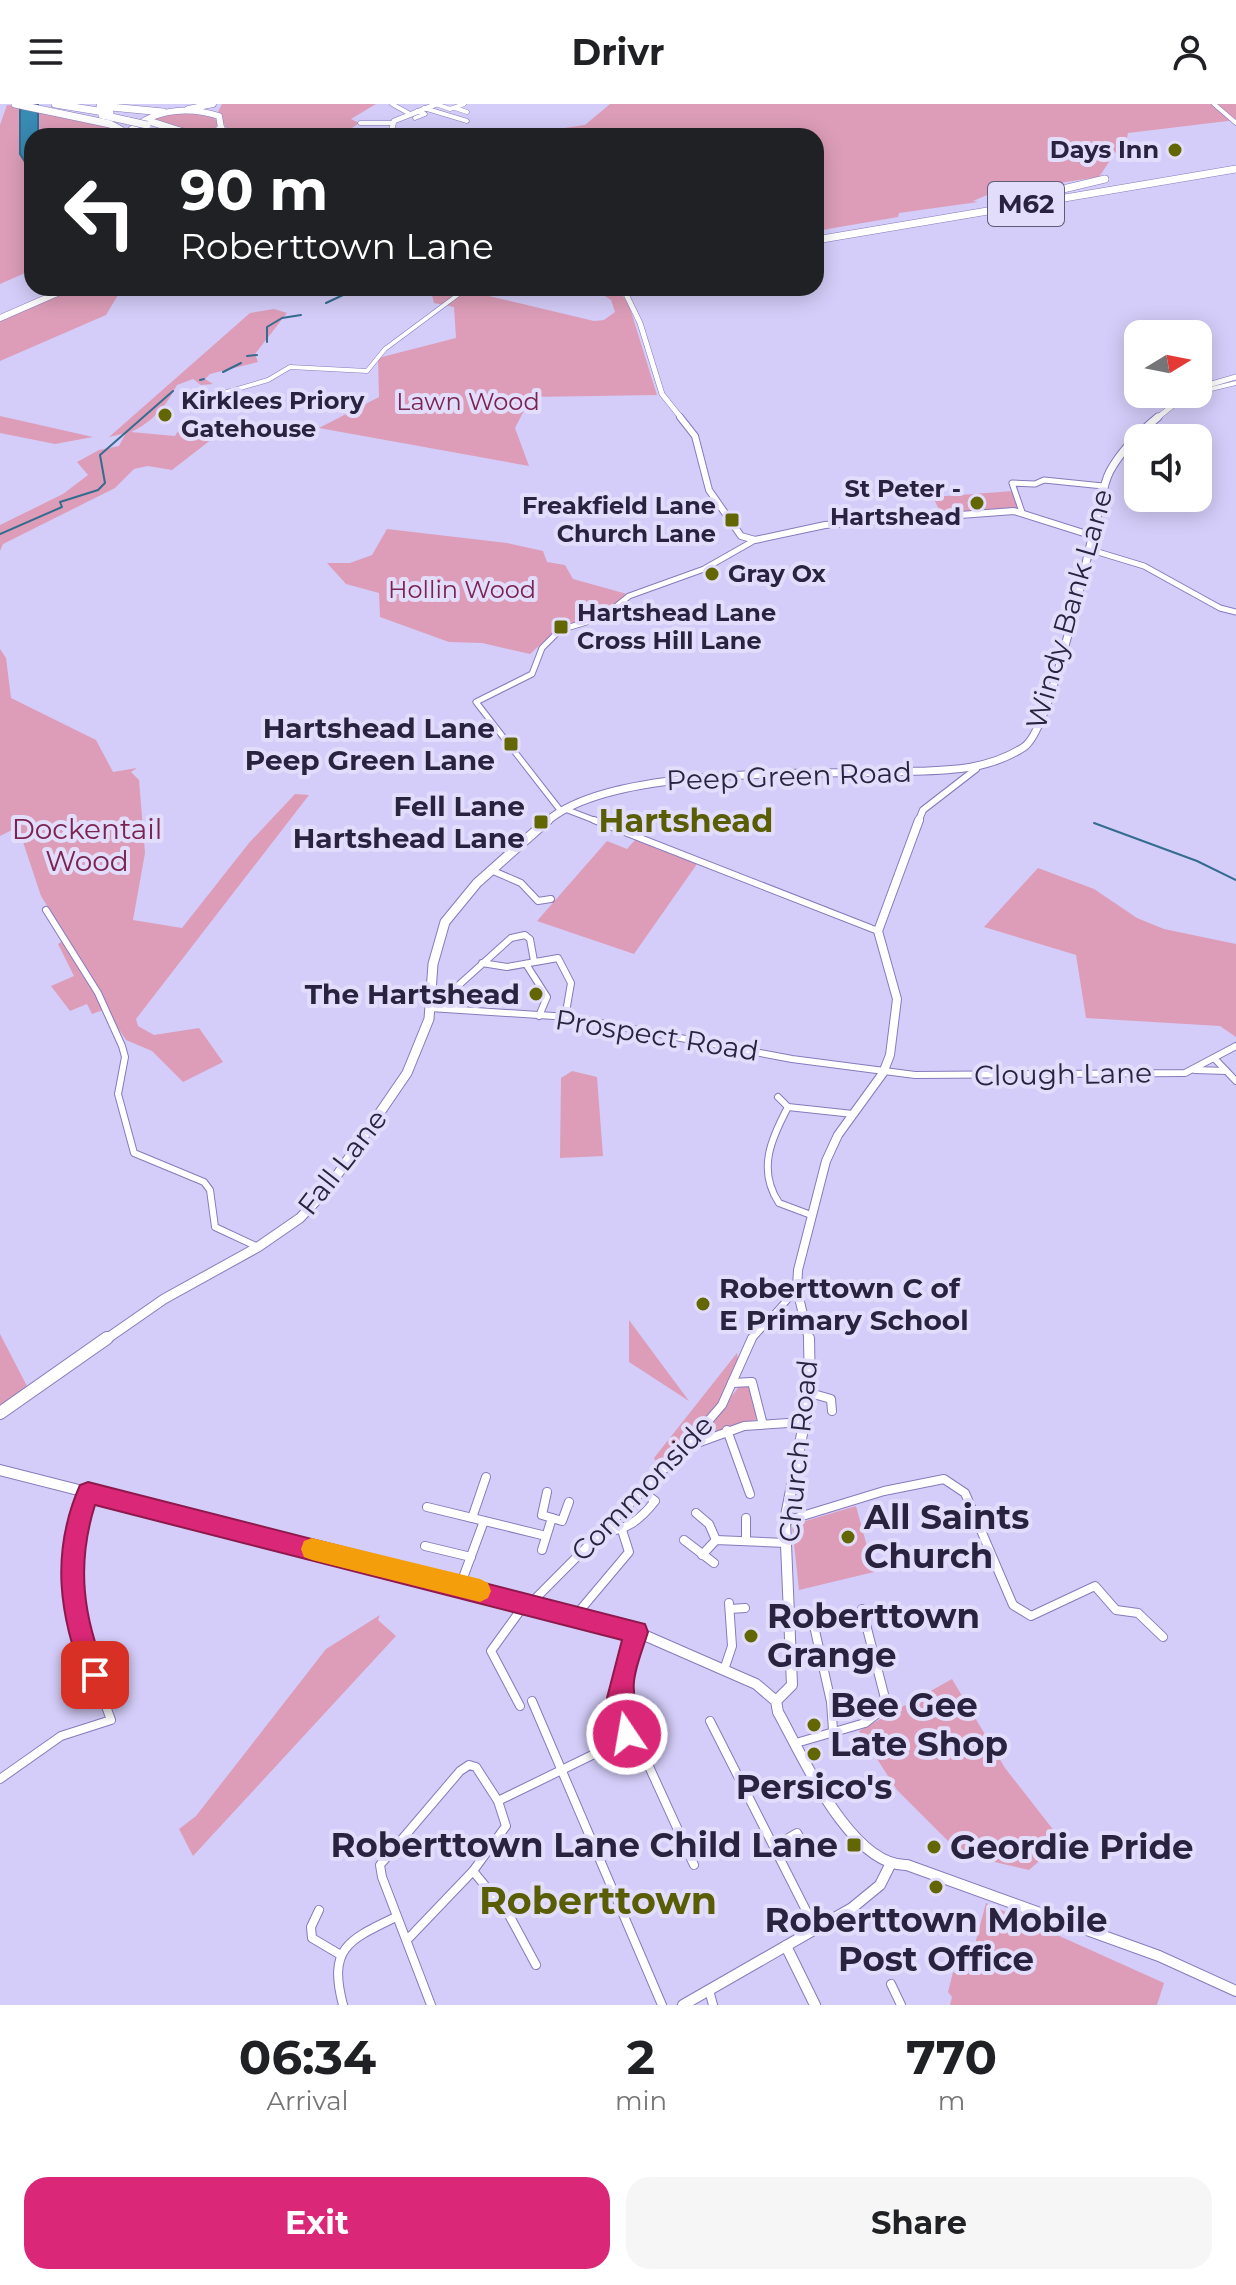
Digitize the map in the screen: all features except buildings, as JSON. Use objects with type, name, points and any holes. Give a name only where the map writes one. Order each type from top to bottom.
[{"type":"highway","points":[[15,104],[58,107],[117,128]]},
{"type":"highway","points":[[30,104],[131,119],[165,128]]},
{"type":"highway","points":[[88,104],[163,112]]},
{"type":"highway","points":[[150,124],[161,128]]},
{"type":"highway","name":"M62","points":[[824,237],[1236,167]]},
{"type":"highway","points":[[991,208],[1105,179]]},
{"type":"highway","points":[[991,208],[1115,195]]},
{"type":"main road","points":[[131,128],[163,112],[213,104]]},
{"type":"main road","points":[[220,104],[215,110],[221,128]]},
{"type":"main road","points":[[188,109],[219,116]]},
{"type":"main road","points":[[0,318],[51,296]]},
{"type":"main road","points":[[1212,385],[1236,383]]},
{"type":"main road","name":"Windy Bank Lane","points":[[976,769],[1019,752],[1034,739],[1053,684],[1103,486],[1124,449],[1171,408]]},
{"type":"main road","name":"Peep Green Road","points":[[562,809],[600,794],[673,779],[976,769]]},
{"type":"main road","name":"Fall Lane","points":[[0,1413],[164,1299],[258,1247],[300,1218],[329,1187],[407,1073],[430,1007],[433,964],[445,922],[491,870],[562,809]]},
{"type":"street","points":[[392,104],[410,114]]},
{"type":"street","points":[[360,123],[392,123],[436,104],[467,112]]},
{"type":"street","points":[[455,108],[464,104]]},
{"type":"street","points":[[1214,104],[1236,123]]},
{"type":"street","points":[[424,108],[467,121]]},
{"type":"street","points":[[415,118],[425,114],[417,111]]},
{"type":"street","points":[[391,128],[392,123]]},
{"type":"street","points":[[210,397],[268,380],[290,367],[367,371],[385,349],[456,296]]},
{"type":"street","points":[[627,296],[640,323],[662,394],[695,436],[709,490],[745,545]]},
{"type":"street","points":[[1212,388],[1223,382],[1236,383]]},
{"type":"street","points":[[1022,512],[1012,483],[1035,484],[1044,480],[1103,486]]},
{"type":"street","points":[[883,1073],[890,1055],[897,999],[878,931],[562,809],[476,702],[532,674],[542,648],[560,630],[603,617],[629,596],[680,580],[755,540],[825,525],[1022,512],[1061,529],[1090,535]]},
{"type":"street","points":[[741,536],[755,540]]},
{"type":"street","points":[[1088,549],[1113,553],[1200,594],[1224,611],[1236,612]]},
{"type":"street","name":"Windy Bank Lane","points":[[878,931],[923,810],[976,769]]},
{"type":"street","points":[[491,870],[521,883],[538,901],[546,904]]},
{"type":"street","points":[[46,910],[98,993],[122,1046],[125,1057],[118,1094],[134,1153],[204,1182],[210,1190],[215,1227],[258,1247]]},
{"type":"street","points":[[430,1007],[440,1002],[504,942],[517,936],[530,939],[534,961]]},
{"type":"street","points":[[482,963],[498,968],[553,956],[564,965],[571,983],[565,1018]]},
{"type":"street","points":[[526,964],[547,997],[539,1016]]},
{"type":"street","name":"Prospect Road","points":[[430,1007],[565,1018],[883,1073]]},
{"type":"street","name":"Clough Lane","points":[[883,1073],[1113,1076],[1195,1070],[1236,1046]]},
{"type":"street","points":[[1214,1058],[1236,1081]]},
{"type":"street","points":[[1195,1070],[1226,1071]]},
{"type":"street","name":"Church Road","points":[[776,1701],[792,1685],[785,1521],[810,1393],[809,1333],[797,1289],[811,1215],[826,1161],[853,1114],[883,1073]]},
{"type":"street","points":[[778,1097],[788,1107],[853,1114]]},
{"type":"street","points":[[788,1107],[767,1147],[765,1167],[776,1203],[811,1215]]},
{"type":"street","name":"Commonside","points":[[520,1706],[491,1651],[529,1603],[685,1448],[722,1405],[750,1341],[797,1289]]},
{"type":"street","points":[[732,1383],[752,1382],[762,1421]]},
{"type":"street","points":[[810,1393],[831,1399],[832,1411]]},
{"type":"street","points":[[685,1448],[727,1430],[762,1421],[803,1422]]},
{"type":"street","points":[[727,1430],[750,1494]]},
{"type":"street","points":[[0,1470],[637,1632],[756,1684],[776,1701],[796,1743],[833,1806],[874,1856],[890,1865],[907,1865],[1159,1956],[1236,1991]]},
{"type":"street","points":[[472,1518],[486,1477]]},
{"type":"street","points":[[785,1521],[889,1488],[944,1479],[955,1483],[965,1493],[1013,1605],[1021,1612],[1031,1616],[1095,1586],[1116,1610],[1138,1613],[1163,1637]]},
{"type":"street","points":[[602,1532],[622,1530],[642,1518],[655,1501],[642,1491]]},
{"type":"street","points":[[547,1492],[542,1515],[562,1521],[569,1502]]},
{"type":"street","points":[[0,1779],[61,1736],[111,1720],[73,1615],[71,1559],[88,1493]]},
{"type":"street","points":[[427,1507],[546,1536]]},
{"type":"street","points":[[696,1513],[709,1524],[716,1540]]},
{"type":"street","points":[[542,1550],[552,1518]]},
{"type":"street","points":[[746,1518],[746,1541]]},
{"type":"street","points":[[460,1586],[484,1521]]},
{"type":"street","points":[[576,1615],[629,1552],[622,1530]]},
{"type":"street","points":[[684,1540],[714,1563]]},
{"type":"street","points":[[702,1555],[716,1540],[786,1543]]},
{"type":"street","points":[[425,1546],[471,1557]]},
{"type":"street","points":[[724,1670],[732,1646],[729,1606],[745,1608]]},
{"type":"street","points":[[796,1743],[865,1723],[887,1706],[862,1609]]},
{"type":"street","points":[[812,1617],[833,1730]]},
{"type":"street","points":[[637,1632],[620,1684],[619,1698],[694,1865]]},
{"type":"street","points":[[532,1701],[662,2005]]},
{"type":"street","points":[[710,1721],[816,1930]]},
{"type":"street","points":[[498,1801],[621,1741],[631,1727]]},
{"type":"street","points":[[407,1940],[473,1871],[506,1826],[484,1774],[469,1765],[395,1844],[380,1865],[396,1917],[431,2005]]},
{"type":"street","points":[[775,1846],[797,1833],[806,1849]]},
{"type":"street","points":[[683,2005],[816,1930],[871,1893],[890,1865]]},
{"type":"street","points":[[473,1871],[502,1902],[536,1965]]},
{"type":"street","points":[[319,1910],[311,1927],[312,1938],[339,1954]]},
{"type":"street","points":[[343,2005],[334,1969],[339,1954],[352,1939],[396,1917]]},
{"type":"street","points":[[786,1946],[815,2005]]},
{"type":"street","points":[[891,1984],[901,2005]]},
{"type":"street","points":[[709,1990],[713,2005]]},
{"type":"green space","points":[[222,104],[376,104],[351,119],[359,123],[352,128],[226,128],[218,112]]},
{"type":"green space","points":[[610,104],[1236,104],[1236,120],[1128,133],[1126,143],[1119,147],[1099,177],[992,193],[973,201],[978,202],[899,213],[898,217],[824,230],[824,128],[565,128],[585,125]]},
{"type":"green space","points":[[7,105],[19,106],[20,154],[24,160],[24,274],[0,284],[0,125]]},
{"type":"green space","points":[[36,112],[110,128],[37,128]]},
{"type":"green space","points":[[170,112],[212,115],[219,124],[215,128],[181,128],[151,119]]},
{"type":"green space","points":[[54,296],[117,296],[106,315],[0,361],[0,320]]},
{"type":"green space","name":"Lawn Wood","points":[[432,296],[489,296],[594,321],[604,320],[615,312],[611,300],[605,296],[623,296],[629,305],[657,395],[531,397],[515,428],[529,466],[319,428],[379,397],[378,358],[456,338],[454,307],[434,303]]},
{"type":"green space","points":[[274,309],[287,313],[255,354],[258,362],[210,374],[205,379],[213,384],[201,385],[193,379],[177,385],[158,412],[131,432],[175,436],[182,425],[192,426],[212,439],[172,470],[148,466],[134,469],[115,488],[3,544],[0,551],[0,525],[63,494],[88,475],[77,462],[99,450],[119,446],[126,433],[109,437],[250,313]]},
{"type":"green space","points":[[0,416],[93,437],[55,444],[0,433]]},
{"type":"green space","points":[[1013,491],[1019,509],[941,514],[933,497]]},
{"type":"green space","name":"Hollin Wood","points":[[387,529],[507,543],[543,551],[547,562],[565,565],[573,579],[627,594],[609,611],[557,630],[530,654],[482,643],[449,642],[380,617],[379,593],[346,584],[327,563],[350,563],[372,555]]},
{"type":"green space","name":"Dockentail Wood","points":[[0,649],[6,658],[11,698],[96,740],[113,772],[137,768],[131,772],[139,780],[145,853],[133,920],[182,928],[249,843],[295,794],[309,795],[136,1019],[138,1026],[154,1035],[199,1028],[223,1062],[183,1082],[152,1051],[126,1040],[116,1025],[110,1026],[103,1010],[92,1014],[87,1004],[70,1011],[51,986],[74,976],[58,944],[67,938],[41,896],[18,827],[0,836]]},
{"type":"green space","points":[[635,840],[697,864],[634,954],[537,921],[607,841],[627,849]]},
{"type":"green space","points":[[1038,868],[1094,889],[1137,918],[1164,929],[1236,944],[1236,1037],[1220,1026],[1086,1018],[1076,955],[984,927]]},
{"type":"green space","points":[[572,1071],[597,1077],[603,1156],[560,1158],[561,1078]]},
{"type":"green space","points":[[629,1320],[689,1401],[629,1362]]},
{"type":"green space","points":[[0,1334],[29,1390],[0,1407]]},
{"type":"green space","points":[[737,1353],[738,1360],[718,1403],[659,1467],[654,1458]]},
{"type":"green space","points":[[750,1384],[758,1419],[700,1438],[740,1385]]},
{"type":"green space","points":[[856,1506],[874,1572],[799,1590],[792,1525]]},
{"type":"green space","points":[[380,1615],[378,1620],[396,1636],[193,1856],[179,1829],[196,1816],[326,1649]]},
{"type":"green space","points":[[952,1679],[1005,1768],[1062,1841],[1029,1870],[961,1854],[897,1790],[859,1731]]},
{"type":"green space","points":[[986,1903],[1164,1983],[1157,2005],[950,2005],[952,1997],[948,1992],[953,1972],[958,1974],[961,1964],[969,1967]]},
{"type":"water","points":[[20,104],[38,104],[38,128],[24,128],[24,160],[20,154]]},
{"type":"waterway","points":[[326,303],[341,296]]},
{"type":"waterway","points":[[267,342],[267,327],[282,318],[301,315]]},
{"type":"waterway","points":[[247,356],[257,355]]},
{"type":"waterway","points":[[223,372],[241,363]]},
{"type":"waterway","points":[[200,380],[204,379]]},
{"type":"waterway","points":[[0,534],[62,507],[60,502],[98,490],[105,483],[100,455],[173,391]]},
{"type":"waterway","points":[[1094,823],[1197,861],[1236,880]]},
{"type":"slow traffic","points":[[312,1549],[480,1591]]},
{"type":"place","name":"Days Inn","points":[[1175,150]]},
{"type":"place","name":"Kirklees Priory Gatehouse","points":[[165,415]]},
{"type":"place","name":"St Peter - Hartshead","points":[[977,503]]},
{"type":"place","name":"Freakfield Lane Church Lane","points":[[732,520]]},
{"type":"place","name":"Gray Ox","points":[[712,574]]},
{"type":"place","name":"Hartshead Lane Cross Hill Lane","points":[[561,627]]},
{"type":"place","name":"Hartshead Lane Peep Green Lane","points":[[511,744]]},
{"type":"place","name":"Fell Lane Hartshead Lane","points":[[541,822]]},
{"type":"place","name":"The Hartshead","points":[[536,994]]},
{"type":"place","name":"Roberttown C of E Primary School","points":[[703,1304]]},
{"type":"place","name":"All Saints Church","points":[[848,1537]]},
{"type":"place","name":"Roberttown Grange","points":[[751,1636]]},
{"type":"place","name":"Bee Gee Late Shop","points":[[814,1725]]},
{"type":"place","name":"Persico's","points":[[814,1754]]},
{"type":"place","name":"Roberttown Lane Child Lane","points":[[854,1845]]},
{"type":"place","name":"Geordie Pride","points":[[934,1847]]},
{"type":"place","name":"Roberttown Mobile Post Office","points":[[936,1887]]},
{"type":"district","name":"Hartshead","points":[[686,821]]},
{"type":"district","name":"Roberttown","points":[[598,1901]]},
{"type":"route","points":[[95,1675],[73,1615],[71,1589],[75,1533],[88,1493],[637,1632],[620,1684],[619,1698],[631,1727],[627,1734]]}]
